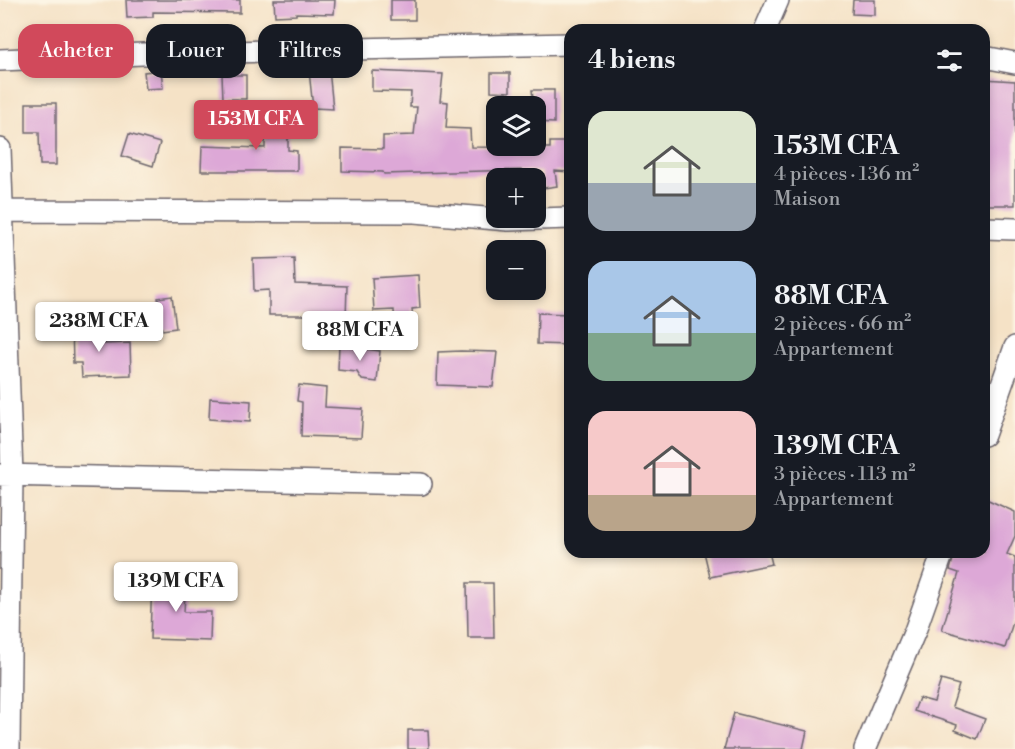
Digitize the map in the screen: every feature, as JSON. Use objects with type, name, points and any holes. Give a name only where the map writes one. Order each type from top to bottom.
[{"type":"street","points":[[768,24],[778,0]]},
{"type":"street","points":[[0,60],[143,54],[564,44]]},
{"type":"street","points":[[990,58],[1015,63]]},
{"type":"street","points":[[0,149],[6,475],[4,625],[9,749]]},
{"type":"street","points":[[1,211],[415,212],[508,220],[564,218]]},
{"type":"street","points":[[990,228],[1015,229]]},
{"type":"street","points":[[990,418],[1015,347]]},
{"type":"street","points":[[6,475],[420,484]]},
{"type":"street","points":[[865,749],[915,631],[941,558]]},
{"type":"building","points":[[126,0],[240,0],[240,13],[153,12],[153,17],[127,18]]},
{"type":"building","points":[[274,0],[335,0],[334,14],[296,13],[296,15],[275,16]]},
{"type":"building","points":[[391,0],[415,0],[415,20],[391,20]]},
{"type":"building","points":[[853,0],[875,0],[875,15],[852,14]]},
{"type":"building","points":[[372,71],[443,74],[440,101],[448,102],[446,128],[470,129],[471,147],[486,147],[486,156],[546,156],[546,148],[550,148],[550,142],[564,142],[564,172],[555,171],[557,186],[546,188],[546,168],[486,168],[486,171],[384,174],[383,172],[342,171],[342,148],[383,149],[383,136],[414,135],[417,107],[410,107],[411,92],[372,91]]},
{"type":"building","points":[[144,72],[146,72],[146,78],[162,78],[163,88],[146,89]]},
{"type":"building","points":[[491,73],[510,73],[510,92],[491,91]]},
{"type":"building","points":[[222,78],[246,78],[246,99],[223,99]]},
{"type":"building","points":[[310,78],[330,78],[333,109],[313,108]]},
{"type":"building","points":[[990,79],[1015,81],[1015,205],[990,205]]},
{"type":"building","points":[[532,90],[554,90],[554,123],[546,123],[546,96],[533,96]]},
{"type":"building","points":[[26,103],[56,103],[56,165],[40,165],[39,132],[26,132]]},
{"type":"building","points":[[265,110],[288,110],[288,150],[297,151],[297,171],[201,171],[202,146],[265,148]]},
{"type":"building","points":[[129,134],[160,143],[153,166],[122,156]]},
{"type":"building","points":[[294,258],[295,284],[347,286],[346,318],[336,318],[337,325],[310,325],[310,317],[304,315],[269,315],[269,290],[254,291],[253,259]]},
{"type":"building","points":[[418,275],[420,308],[412,309],[414,332],[395,332],[394,310],[374,311],[372,278]]},
{"type":"building","points":[[172,296],[176,328],[162,330],[158,298]]},
{"type":"building","points":[[538,313],[564,314],[564,345],[537,344]]},
{"type":"building","points":[[103,325],[104,344],[130,343],[131,375],[82,377],[81,363],[73,363],[72,326]]},
{"type":"building","points":[[339,345],[380,351],[377,382],[362,380],[357,372],[338,370]]},
{"type":"building","points":[[438,352],[497,352],[493,387],[437,385]]},
{"type":"building","points":[[299,385],[326,388],[325,407],[363,409],[361,438],[301,436],[302,402],[297,401]]},
{"type":"building","points":[[210,398],[251,401],[250,422],[209,419]]},
{"type":"building","points":[[990,501],[1015,512],[1015,536],[1007,554],[1015,557],[1015,616],[1005,648],[942,630],[959,573],[950,570],[953,558],[990,558]]},
{"type":"building","points":[[705,558],[770,558],[772,564],[710,577]]},
{"type":"building","points":[[152,576],[186,577],[184,612],[211,612],[210,641],[150,639]]},
{"type":"building","points":[[467,583],[493,583],[494,638],[468,638]]},
{"type":"building","points":[[941,680],[959,685],[952,707],[985,719],[977,739],[955,730],[957,725],[914,711],[919,698],[934,702]]},
{"type":"building","points":[[734,713],[807,731],[803,749],[724,749]]},
{"type":"building","points":[[408,730],[428,730],[429,749],[408,749]]}]
